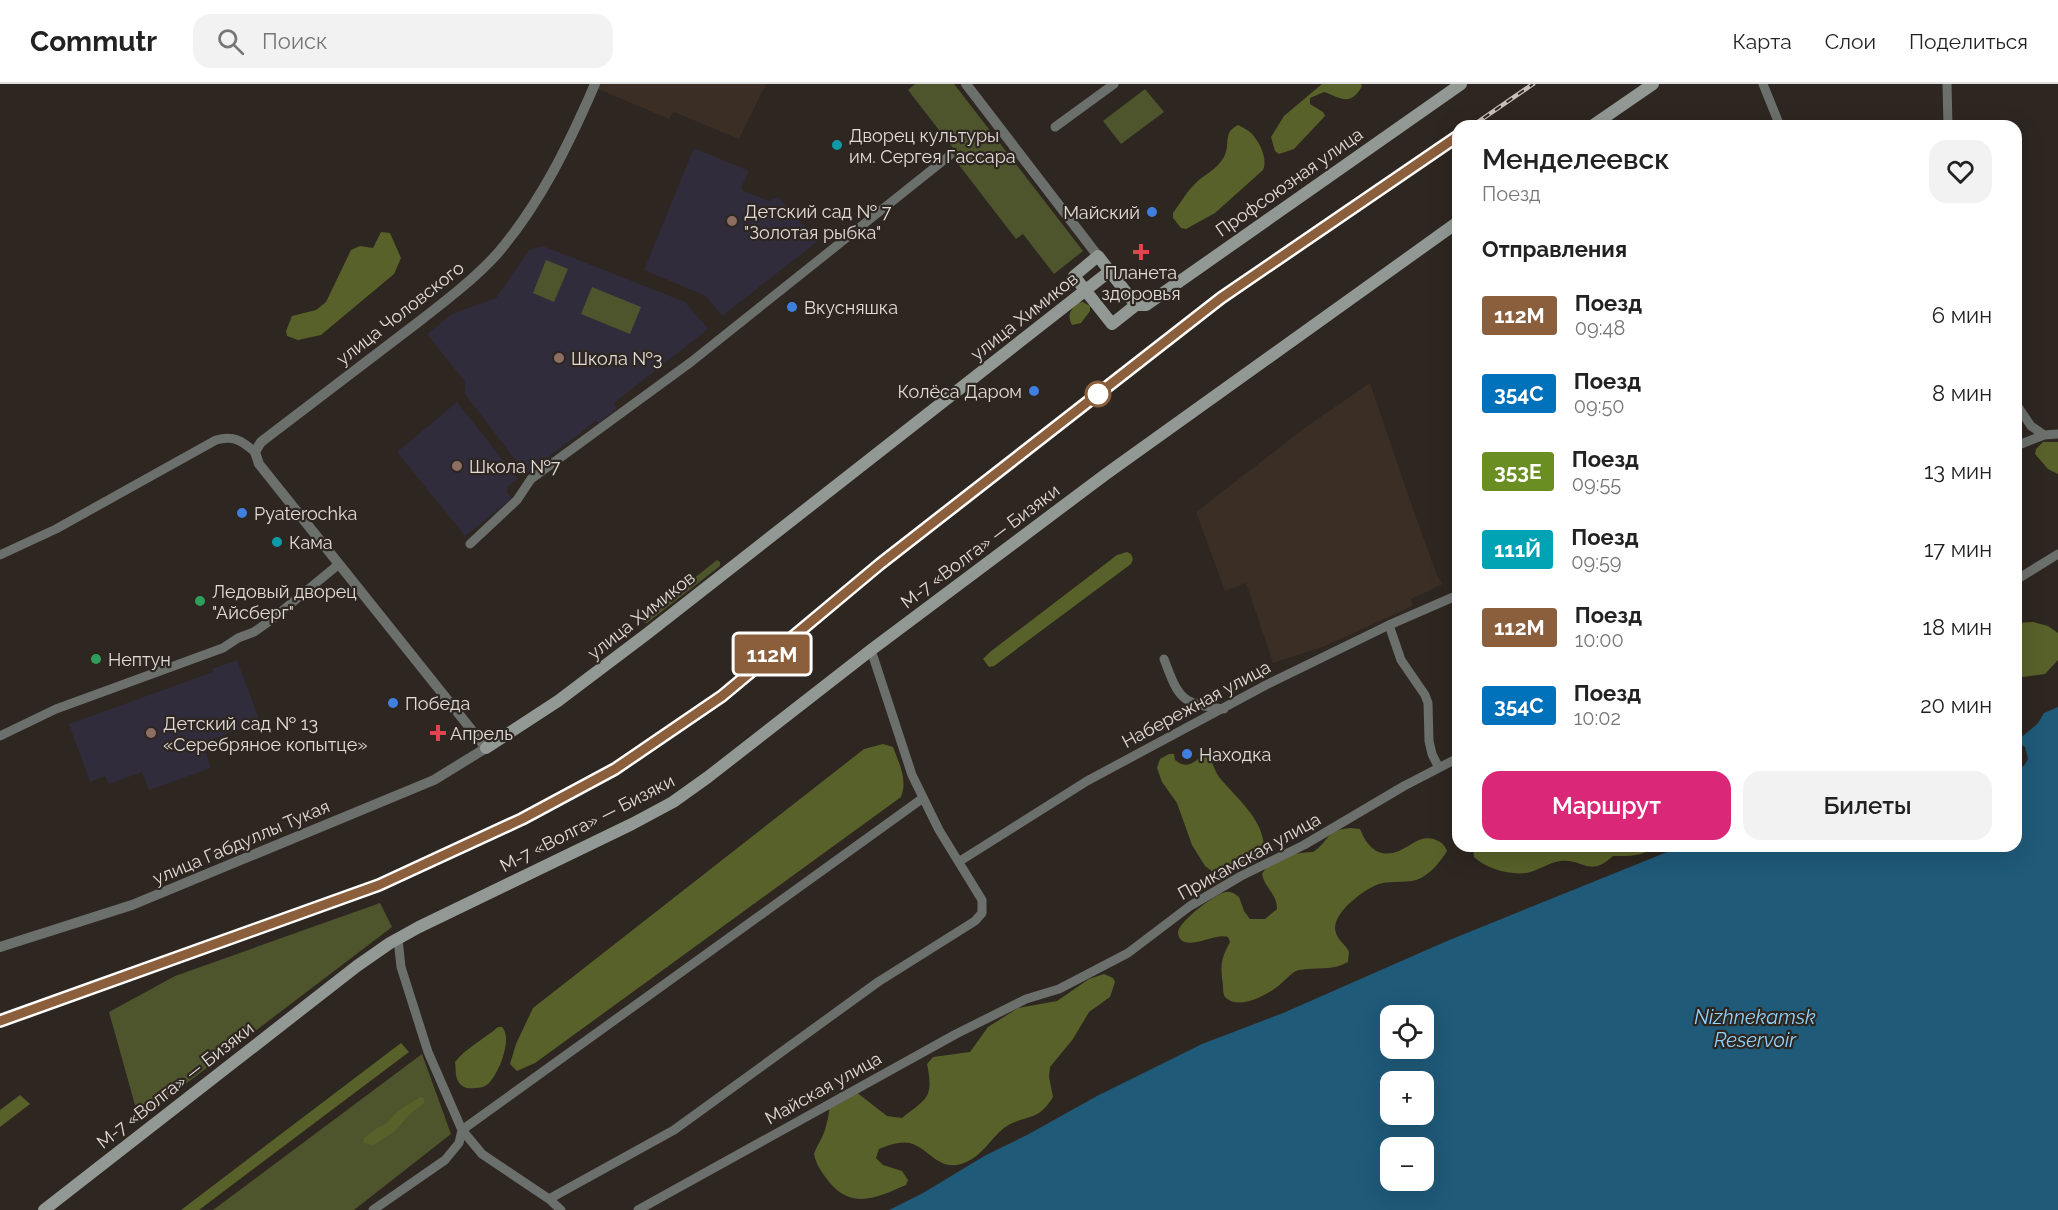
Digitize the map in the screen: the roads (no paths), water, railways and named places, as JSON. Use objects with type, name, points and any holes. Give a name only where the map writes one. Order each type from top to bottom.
[{"type":"main road","name":"Профсоюзная улица","points":[[1086,290],[1112,324],[1136,305],[1146,304],[1461,84]]},
{"type":"main road","points":[[1601,120],[1653,84]]},
{"type":"main road","name":"М-7 «Волга» — Бизяки","points":[[44,1210],[357,966],[398,939],[673,802],[1106,474],[1452,226]]},
{"type":"main road","points":[[1086,290],[1074,276],[1098,256],[1136,305]]},
{"type":"main road","name":"улица Химиков","points":[[486,748],[558,701],[648,633],[1110,272]]},
{"type":"street","name":"улица Чоловского","points":[[255,452],[261,442],[451,297],[496,254],[519,226],[541,193],[567,146],[595,84]]},
{"type":"street","points":[[966,84],[1098,256]]},
{"type":"street","points":[[1055,127],[1114,84]]},
{"type":"street","points":[[1763,84],[1778,120]]},
{"type":"street","points":[[1947,84],[1948,120]]},
{"type":"street","points":[[470,544],[518,500],[531,479],[691,362],[949,156]]},
{"type":"street","points":[[2022,413],[2031,426],[2044,435]]},
{"type":"street","points":[[2022,444],[2044,435],[2058,434]]},
{"type":"street","points":[[0,555],[56,529],[216,440],[237,439],[255,452],[259,464],[486,748]]},
{"type":"street","points":[[2022,576],[2058,554]]},
{"type":"street","points":[[0,736],[56,709],[223,648],[271,620],[339,564]]},
{"type":"street","name":"Набережная улица","points":[[960,861],[1087,781],[1302,666],[1452,598]]},
{"type":"street","points":[[1389,625],[1401,660],[1428,703],[1429,741],[1439,768]]},
{"type":"street","points":[[549,1199],[674,1130],[878,982],[975,921],[982,913],[982,900],[939,830],[912,775],[871,650]]},
{"type":"street","points":[[1164,659],[1175,687],[1182,697],[1195,705],[1224,709]]},
{"type":"street","name":"улица Габдуллы Тукая","points":[[0,947],[132,905],[434,780],[486,748]]},
{"type":"street","name":"Прикамская улица","points":[[1026,999],[1059,988],[1128,953],[1190,906],[1452,761]]},
{"type":"street","points":[[373,1210],[445,1160],[459,1143],[462,1130],[923,798]]},
{"type":"street","points":[[398,939],[401,967],[428,1052],[462,1130],[482,1154],[549,1199],[561,1210]]},
{"type":"street","name":"Майская улица","points":[[638,1210],[899,1064],[1026,999]]},
{"type":"water","name":"Nizhnekamsk Reservoir","points":[[2058,707],[2058,1210],[889,1210],[1097,1096],[1202,1044],[1283,1013],[1447,941],[1667,852],[2022,852],[2022,737],[2038,723],[2044,713]]},
{"type":"railway","points":[[1481,120],[1533,84]]},
{"type":"railway","points":[[0,1021],[379,885],[522,819],[615,769],[722,696],[880,564],[1221,298],[1452,139]]},
{"type":"train","name":"112М","points":[[0,1021],[379,885],[522,819],[615,769],[722,696],[880,564],[1221,298],[1452,140]]},
{"type":"place","name":"Дворец культуры им. Сергея Гассара","points":[[837,145]]},
{"type":"place","name":"Майский","points":[[1152,212]]},
{"type":"place","name":"Детский сад № 7 \"Золотая рыбка\"","points":[[732,221]]},
{"type":"place","name":"Планета здоровья","points":[[1141,252]]},
{"type":"place","name":"Вкусняшка","points":[[792,307]]},
{"type":"place","name":"Школа №3","points":[[559,358]]},
{"type":"place","name":"Колёса Даром","points":[[1034,391]]},
{"type":"place","name":"Школа №7","points":[[457,466]]},
{"type":"place","name":"Pyaterochka","points":[[242,513]]},
{"type":"place","name":"Кама","points":[[277,542]]},
{"type":"place","name":"Ледовый дворец \"Айсберг\"","points":[[200,601]]},
{"type":"place","name":"Нептун","points":[[96,659]]},
{"type":"place","name":"Победа","points":[[393,703]]},
{"type":"place","name":"Детский сад № 13 «Серебряное копытце»","points":[[151,733]]},
{"type":"place","name":"Апрель","points":[[438,733]]},
{"type":"place","name":"Находка","points":[[1187,754]]}]
